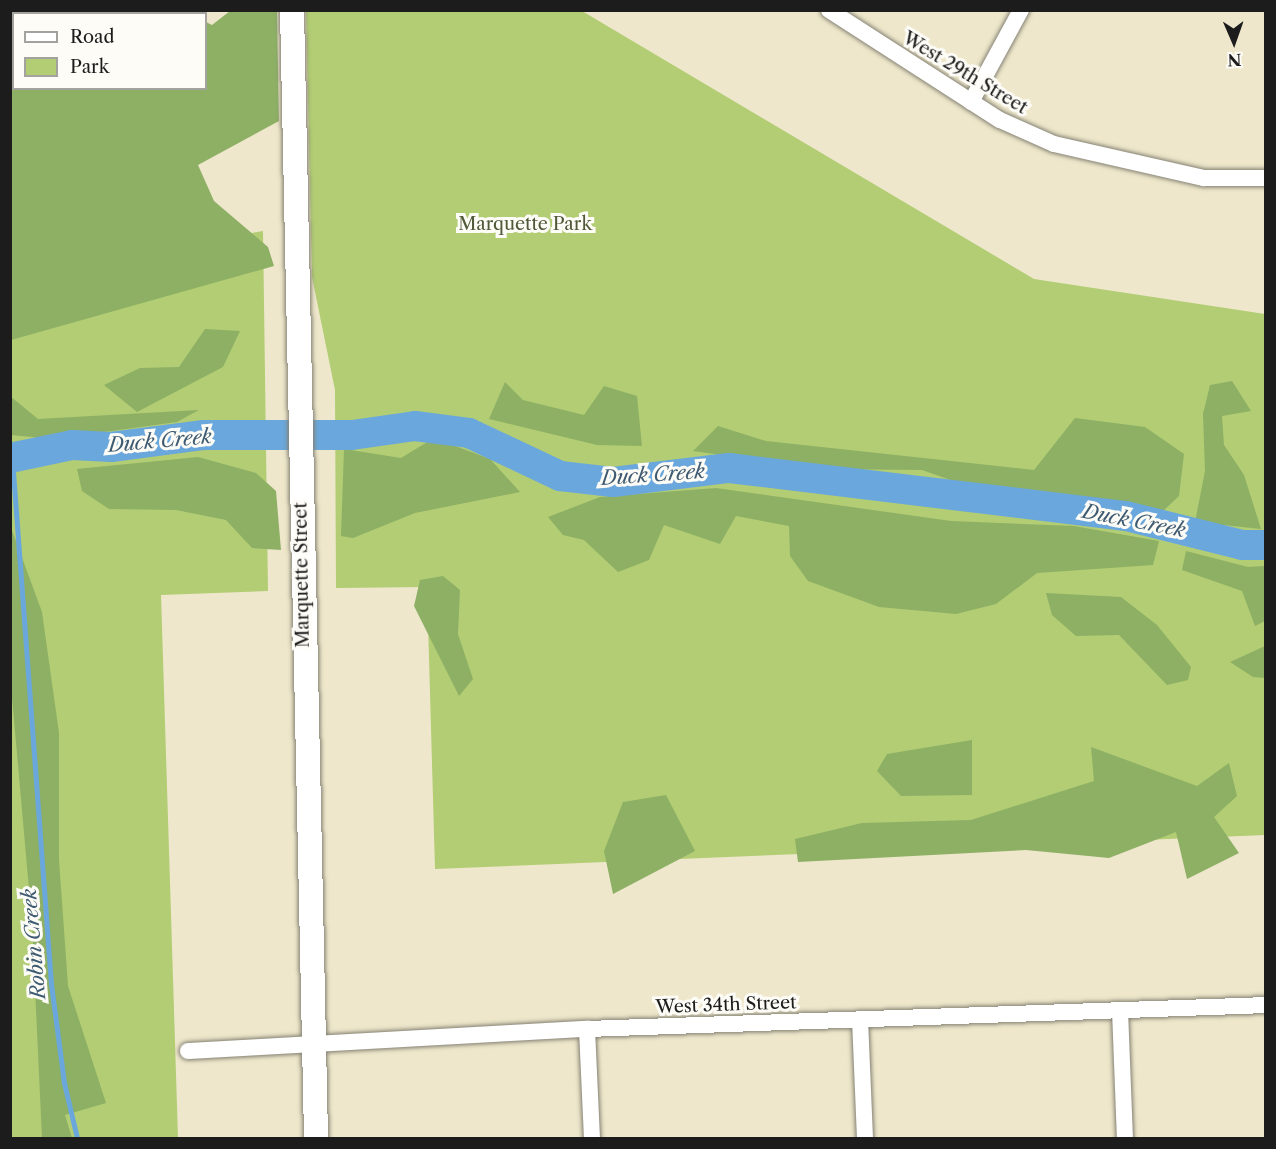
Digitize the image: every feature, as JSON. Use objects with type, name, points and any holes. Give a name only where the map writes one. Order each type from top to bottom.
[{"type":"main road","name":"Marquette Street","points":[[292,10],[316,1138]]},
{"type":"street","name":"West 29th Street","points":[[829,10],[971,102],[1054,144],[1126,164],[1204,178],[1266,178]]},
{"type":"street","points":[[971,102],[1021,10]]},
{"type":"street","name":"West 34th Street","points":[[188,1051],[587,1029],[1266,1005]]},
{"type":"street","points":[[1120,1010],[1125,1138]]},
{"type":"street","points":[[860,1019],[865,1138]]},
{"type":"street","points":[[587,1029],[592,1138]]},
{"type":"green space","points":[[179,10],[184,12],[12,12],[12,90],[207,90],[207,22],[212,25],[230,11],[277,11],[279,121],[198,165],[214,201],[268,247],[274,266],[11,340],[11,11]]},
{"type":"green space","name":"Marquette Park","points":[[306,11],[582,11],[1034,279],[1265,314],[1265,835],[435,869],[427,587],[336,588],[335,390],[312,277]]},
{"type":"green space","points":[[263,231],[268,591],[161,595],[178,1138],[11,1138],[11,291],[190,244]]},
{"type":"green space","points":[[205,329],[240,331],[223,367],[137,412],[104,385],[140,368],[179,367]]},
{"type":"green space","points":[[1232,381],[1251,411],[1222,416],[1224,445],[1244,475],[1261,529],[1195,522],[1205,471],[1203,414],[1210,385]]},
{"type":"green space","points":[[505,382],[523,400],[584,415],[604,386],[637,396],[642,446],[597,445],[489,419]]},
{"type":"green space","points":[[10,396],[38,419],[199,410],[177,422],[53,439],[11,435]]},
{"type":"green space","points":[[1075,418],[1145,427],[1184,454],[1179,496],[1163,511],[1043,491],[979,490],[922,470],[820,469],[693,451],[718,426],[766,441],[1034,470]]},
{"type":"green space","points":[[434,438],[490,459],[520,492],[415,513],[353,538],[341,536],[344,449],[401,458]]},
{"type":"green space","points":[[198,457],[256,473],[276,491],[281,550],[252,548],[226,520],[176,510],[109,509],[82,491],[77,469]]},
{"type":"green space","points":[[716,488],[951,521],[1074,526],[1159,541],[1153,565],[1037,573],[996,604],[956,614],[879,607],[808,581],[790,556],[789,526],[736,516],[720,544],[664,525],[649,560],[618,572],[584,540],[563,535],[548,517],[600,497]]},
{"type":"green space","points":[[10,525],[42,612],[59,733],[59,860],[68,986],[106,1103],[65,1115],[72,1138],[42,1138],[32,923],[11,686]]},
{"type":"green space","points":[[1186,551],[1248,567],[1265,566],[1265,621],[1255,626],[1242,591],[1182,570]]},
{"type":"green space","points":[[443,576],[460,590],[458,634],[473,679],[459,696],[414,606],[420,580]]},
{"type":"green space","points":[[1046,593],[1121,597],[1157,625],[1191,667],[1188,680],[1167,685],[1119,635],[1076,636],[1052,615]]},
{"type":"green space","points":[[1265,646],[1265,678],[1253,677],[1230,662]]},
{"type":"green space","points":[[972,740],[972,795],[901,796],[877,771],[887,754]]},
{"type":"green space","points":[[1091,747],[1197,786],[1229,763],[1237,796],[1214,817],[1239,853],[1187,879],[1176,832],[1109,858],[1026,850],[798,862],[795,839],[862,823],[971,820],[1094,781]]},
{"type":"green space","points":[[666,795],[695,851],[613,894],[604,851],[623,802]]},
{"type":"waterway","name":"Duck Creek","points":[[10,458],[72,445],[111,447],[204,435],[352,435],[415,426],[469,433],[560,476],[613,482],[729,468],[1126,516],[1242,545],[1266,545]]},
{"type":"waterway","name":"Robin Creek","points":[[12,458],[51,984],[64,1083],[77,1138]]}]
